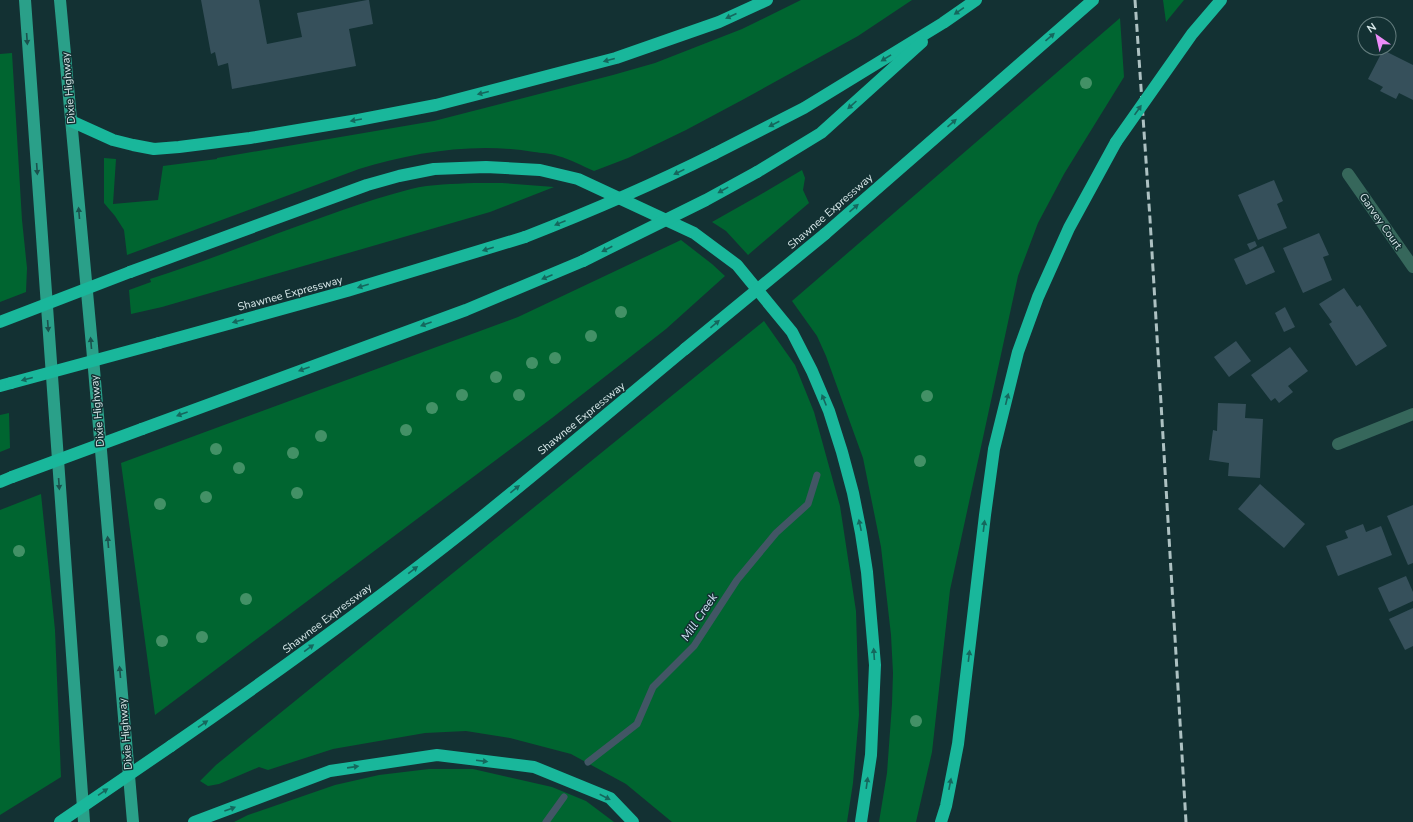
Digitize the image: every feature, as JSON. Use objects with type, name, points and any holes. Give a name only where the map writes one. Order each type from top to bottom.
[{"type":"highway","points":[[71,121],[113,140],[154,149],[250,138],[358,120],[436,105],[616,58],[719,22],[767,0]]},
{"type":"highway","points":[[0,482],[466,310],[583,262],[706,200],[821,134],[943,23],[976,0]]},
{"type":"highway","points":[[941,822],[946,806],[958,744],[994,449],[1018,352],[1038,297],[1069,228],[1116,142],[1192,34],[1221,0]]},
{"type":"highway","name":"Shawnee Expressway","points":[[60,822],[238,700],[327,635],[468,528],[825,234],[1090,2]]},
{"type":"highway","name":"Shawnee Expressway","points":[[5,385],[347,291],[525,237],[598,208],[674,174],[804,108],[943,23]]},
{"type":"highway","points":[[0,322],[130,272],[367,185],[399,176],[434,169],[486,167],[540,170],[578,179],[694,233],[737,265],[792,332],[812,371],[829,411],[842,452],[861,533],[872,619],[875,665],[871,755],[861,822]]},
{"type":"highway","points":[[194,822],[330,771],[437,755],[534,767],[610,798],[633,822]]},
{"type":"main road","points":[[24,0],[84,822]]},
{"type":"main road","name":"Dixie Highway","points":[[60,0],[133,822]]},
{"type":"street","name":"Garvey Court","points":[[1348,174],[1413,267]]},
{"type":"street","points":[[1338,444],[1413,414]]},
{"type":"green space","points":[[801,0],[912,0],[858,36],[744,99],[686,130],[628,158],[594,171],[562,157],[546,153],[490,148],[445,150],[402,158],[359,169],[127,255],[124,230],[104,203],[104,158],[116,159],[113,204],[158,200],[163,166],[217,159],[434,121],[613,75],[655,63],[742,29]]},
{"type":"green space","points":[[1163,0],[1184,0],[1166,22]]},
{"type":"green space","points":[[1120,18],[1124,77],[1064,174],[1038,223],[1018,276],[950,590],[932,752],[916,822],[879,822],[887,773],[893,673],[891,635],[881,547],[863,458],[826,356],[817,336],[792,301]]},
{"type":"green space","points":[[12,53],[22,220],[27,268],[26,292],[0,302],[0,54]]},
{"type":"green space","points":[[802,170],[805,178],[803,190],[809,203],[748,255],[726,231],[712,222],[758,196]]},
{"type":"green space","points":[[502,183],[554,187],[490,212],[162,307],[131,314],[129,290],[151,282],[150,279],[377,199],[426,186]]},
{"type":"green space","points":[[681,240],[725,276],[666,329],[552,418],[155,715],[121,463],[518,317]]},
{"type":"green space","points":[[764,321],[795,365],[814,412],[840,506],[856,611],[859,715],[853,783],[847,822],[672,822],[626,784],[571,754],[510,738],[466,731],[425,733],[333,749],[268,770],[259,767],[219,784],[208,786],[200,781],[216,765]]},
{"type":"green space","points":[[9,413],[10,448],[0,452],[0,415]]},
{"type":"green space","points":[[41,494],[55,630],[61,777],[0,815],[0,510]]},
{"type":"green space","points":[[429,769],[473,769],[552,787],[586,801],[614,822],[234,822],[248,815],[335,785],[379,775]]},
{"type":"building","points":[[201,0],[259,0],[267,44],[302,37],[297,13],[369,0],[373,24],[349,29],[356,66],[232,89],[228,63],[218,66],[215,52],[211,54]]},
{"type":"building","points":[[1380,56],[1395,56],[1413,65],[1413,100],[1399,93],[1396,99],[1380,91],[1383,87],[1368,79]]},
{"type":"building","points":[[1274,180],[1283,201],[1277,204],[1287,228],[1258,240],[1238,195]]},
{"type":"building","points":[[1319,233],[1329,255],[1323,257],[1332,280],[1303,293],[1283,248]]},
{"type":"building","points":[[1255,241],[1257,246],[1250,250],[1247,244]]},
{"type":"building","points":[[1263,246],[1275,272],[1246,285],[1234,259]]},
{"type":"building","points":[[1344,288],[1357,307],[1360,305],[1387,346],[1356,366],[1329,324],[1332,322],[1319,304]]},
{"type":"building","points":[[1285,307],[1295,327],[1284,332],[1275,313]]},
{"type":"building","points":[[1236,341],[1251,361],[1229,377],[1214,357]]},
{"type":"building","points":[[1290,347],[1308,371],[1288,386],[1293,392],[1279,403],[1275,398],[1271,401],[1251,375]]},
{"type":"building","points":[[1218,403],[1246,404],[1245,418],[1263,419],[1260,478],[1228,476],[1229,463],[1209,460],[1213,430],[1217,431]]},
{"type":"building","points":[[1260,484],[1305,524],[1284,548],[1238,509]]},
{"type":"building","points":[[1413,505],[1413,563],[1408,565],[1387,516]]},
{"type":"building","points":[[1363,524],[1366,532],[1381,526],[1392,555],[1338,576],[1326,546],[1348,538],[1345,531]]},
{"type":"building","points":[[1406,576],[1413,592],[1413,601],[1389,612],[1378,588]]},
{"type":"building","points":[[1413,608],[1413,646],[1405,650],[1389,619]]},
{"type":"waterway","name":"Mill Creek","points":[[588,762],[637,724],[653,687],[694,646],[737,580],[776,533],[808,504],[817,475]]},
{"type":"waterway","name":"Mill Creek","points":[[546,822],[564,797]]},
{"type":"railway","points":[[1135,0],[1150,219],[1186,822]]}]
